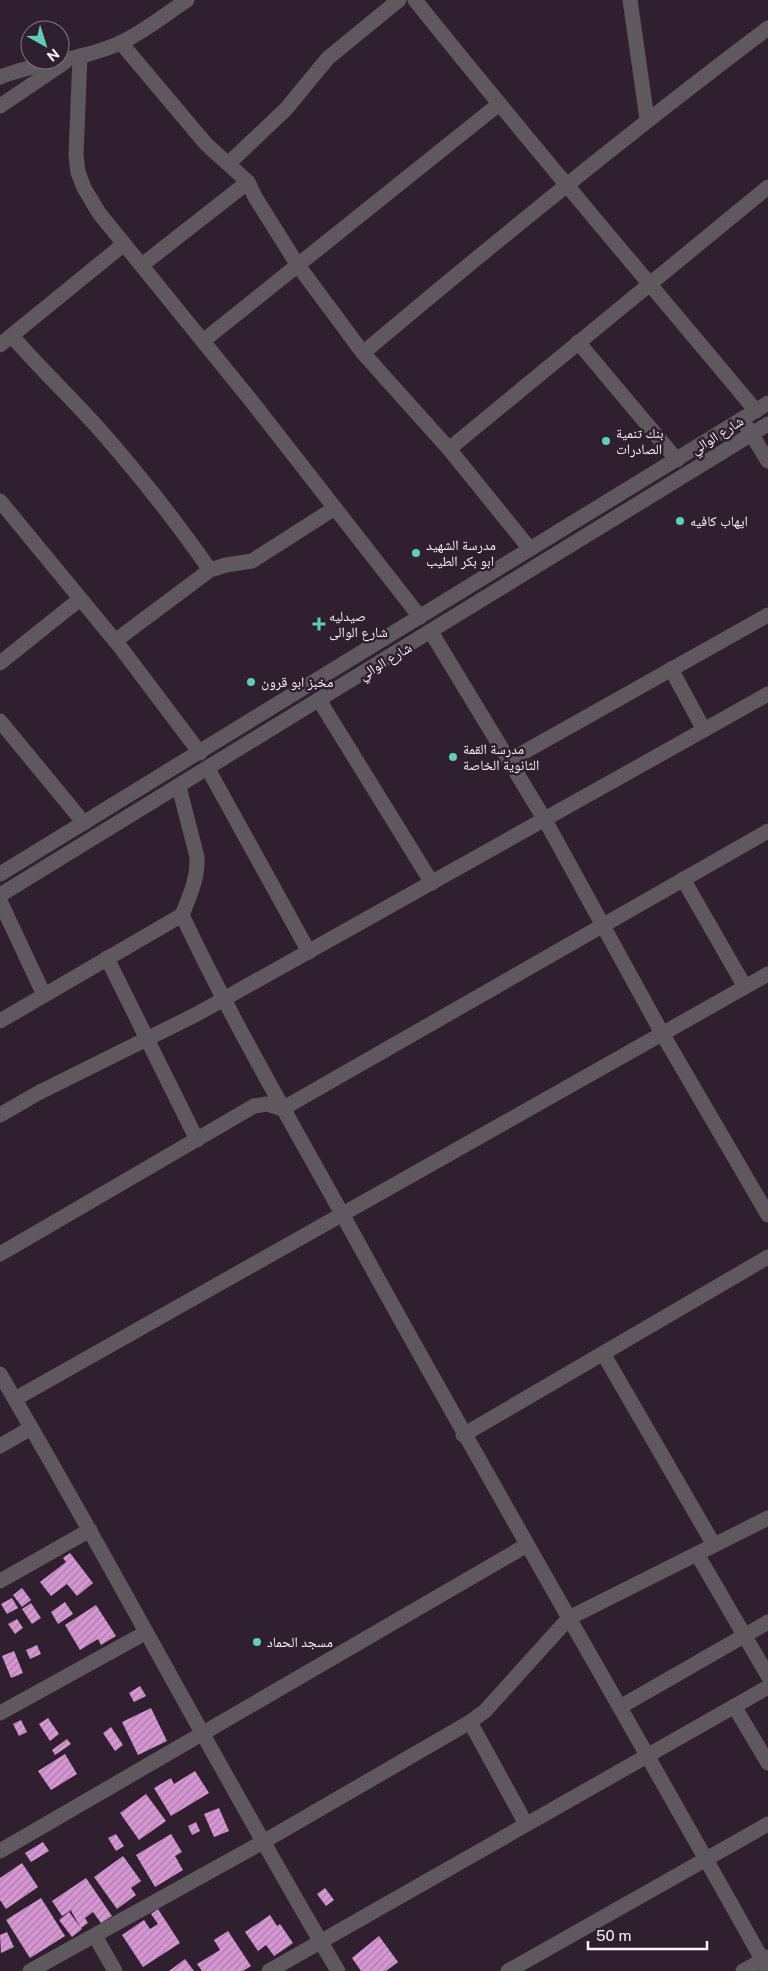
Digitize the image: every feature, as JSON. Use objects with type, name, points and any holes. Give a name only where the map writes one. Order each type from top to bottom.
[{"type":"street","points":[[228,163],[286,110],[328,58],[399,0]]},
{"type":"street","points":[[415,0],[499,104],[650,282],[762,407]]},
{"type":"street","points":[[630,0],[648,119]]},
{"type":"street","points":[[0,77],[25,67],[75,57],[121,43],[179,2]]},
{"type":"street","points":[[363,352],[648,119],[768,28]]},
{"type":"street","points":[[121,43],[206,144],[248,182],[255,197],[297,264],[363,352],[449,449],[530,550]]},
{"type":"street","points":[[0,106],[75,57]]},
{"type":"street","points":[[75,57],[76,155],[78,172],[84,188],[99,213],[336,508],[420,617]]},
{"type":"street","points":[[203,341],[499,104]]},
{"type":"street","points":[[142,265],[248,182]]},
{"type":"street","points":[[449,449],[768,187]]},
{"type":"street","points":[[124,244],[6,340],[36,365],[106,437],[154,493],[210,570]]},
{"type":"street","points":[[578,342],[677,460]]},
{"type":"street","name":"شارع الوالي","points":[[0,874],[762,407]]},
{"type":"street","points":[[742,419],[768,461]]},
{"type":"street","name":"شارع الوالي","points":[[0,895],[768,424]]},
{"type":"street","points":[[2,507],[115,642],[200,752]]},
{"type":"street","points":[[115,642],[210,570],[226,565],[252,561],[336,508]]},
{"type":"street","points":[[0,663],[80,599]]},
{"type":"street","points":[[510,760],[768,615]]},
{"type":"street","points":[[431,632],[545,820],[663,1035],[768,1215]]},
{"type":"street","points":[[671,669],[704,730]]},
{"type":"street","points":[[0,1115],[38,1093],[222,1000],[768,694]]},
{"type":"street","points":[[319,700],[432,883]]},
{"type":"street","points":[[1,723],[84,823]]},
{"type":"street","points":[[208,769],[309,952]]},
{"type":"street","points":[[0,1021],[182,915],[193,890],[197,857],[178,787]]},
{"type":"street","points":[[0,1254],[254,1106],[267,1104],[282,1109],[768,830]]},
{"type":"street","points":[[683,879],[745,987]]},
{"type":"street","points":[[0,900],[44,995]]},
{"type":"street","points":[[182,915],[222,1000],[463,1435],[766,1962],[743,1971]]},
{"type":"street","points":[[107,958],[197,1140]]},
{"type":"street","points":[[15,1399],[663,1035],[768,974]]},
{"type":"street","points":[[463,1435],[768,1258]]},
{"type":"street","points":[[604,1354],[714,1545]]},
{"type":"street","points":[[0,1374],[90,1530],[202,1735],[338,1971]]},
{"type":"street","points":[[0,1446],[31,1428]]},
{"type":"street","points":[[30,1971],[263,1842],[470,1722],[490,1705],[569,1618],[768,1518]]},
{"type":"street","points":[[0,1581],[90,1530]]},
{"type":"street","points":[[0,1851],[527,1545]]},
{"type":"street","points":[[696,1554],[768,1676]]},
{"type":"street","points":[[620,1707],[768,1622]]},
{"type":"street","points":[[0,1713],[145,1633]]},
{"type":"street","points":[[269,1971],[768,1687]]},
{"type":"street","points":[[734,1706],[768,1763]]},
{"type":"street","points":[[470,1722],[526,1824]]},
{"type":"street","points":[[508,1971],[768,1824]]},
{"type":"street","points":[[95,1936],[115,1971]]},
{"type":"building","points":[[70,1553],[93,1583],[77,1596],[67,1584],[51,1596],[40,1582],[66,1562],[63,1558]]},
{"type":"building","points":[[22,1588],[31,1600],[22,1607],[13,1595]]},
{"type":"building","points":[[12,1598],[18,1608],[7,1614],[1,1604]]},
{"type":"building","points":[[65,1602],[73,1614],[58,1624],[51,1612]]},
{"type":"building","points":[[31,1603],[41,1618],[32,1624],[22,1609]]},
{"type":"building","points":[[96,1605],[116,1636],[101,1645],[98,1639],[80,1650],[65,1625]]},
{"type":"building","points":[[17,1619],[23,1628],[15,1634],[8,1624]]},
{"type":"building","points":[[37,1645],[41,1654],[30,1659],[26,1650]]},
{"type":"building","points":[[14,1651],[23,1673],[11,1678],[2,1656]]},
{"type":"building","points":[[140,1686],[146,1696],[134,1702],[129,1693]]},
{"type":"building","points":[[151,1708],[167,1741],[138,1755],[122,1722]]},
{"type":"building","points":[[48,1718],[59,1734],[50,1741],[39,1724]]},
{"type":"building","points":[[21,1720],[27,1732],[19,1736],[13,1724]]},
{"type":"building","points":[[111,1727],[123,1745],[115,1751],[103,1733]]},
{"type":"building","points":[[67,1739],[71,1744],[55,1755],[52,1750]]},
{"type":"building","points":[[65,1754],[77,1774],[51,1790],[38,1771]]},
{"type":"building","points":[[195,1771],[209,1793],[171,1816],[154,1788],[171,1778],[174,1784]]},
{"type":"building","points":[[146,1794],[166,1821],[139,1840],[120,1813]]},
{"type":"building","points":[[219,1808],[229,1831],[214,1837],[204,1814]]},
{"type":"building","points":[[196,1822],[200,1831],[192,1835],[188,1826]]},
{"type":"building","points":[[116,1834],[124,1846],[116,1851],[108,1838]]},
{"type":"building","points":[[171,1834],[182,1852],[175,1856],[183,1870],[155,1887],[136,1855]]},
{"type":"building","points":[[43,1842],[49,1851],[31,1862],[25,1853]]},
{"type":"building","points":[[123,1856],[141,1881],[131,1888],[136,1895],[117,1909],[94,1877]]},
{"type":"building","points":[[22,1863],[38,1887],[6,1909],[0,1900],[0,1878]]},
{"type":"building","points":[[86,1878],[112,1916],[101,1923],[93,1912],[85,1918],[88,1923],[81,1928],[71,1911],[73,1909],[62,1916],[52,1901]]},
{"type":"building","points":[[325,1888],[334,1900],[326,1906],[317,1894]]},
{"type":"building","points":[[41,1898],[65,1936],[30,1958],[6,1920]]},
{"type":"building","points":[[158,1909],[180,1943],[143,1967],[122,1935],[144,1920],[150,1929],[158,1924],[151,1914]]},
{"type":"building","points":[[69,1912],[82,1929],[72,1937],[59,1920]]},
{"type":"building","points":[[270,1915],[277,1926],[280,1924],[293,1943],[274,1956],[266,1945],[258,1951],[245,1932]]},
{"type":"building","points":[[228,1931],[251,1966],[243,1971],[202,1971],[197,1964],[220,1950],[214,1940]]},
{"type":"building","points":[[7,1932],[14,1947],[1,1953],[0,1935]]},
{"type":"building","points":[[379,1936],[398,1962],[386,1971],[361,1971],[352,1958]]},
{"type":"building","points":[[185,1959],[194,1971],[169,1971]]},
{"type":"place","name":"بنك تنمية الصادرات","points":[[606,441]]},
{"type":"place","name":"ايهاب كافيه","points":[[680,521]]},
{"type":"place","name":"مدرسة الشهيد ابو بكر الطيب","points":[[416,553]]},
{"type":"place","name":"صيدليه شارع الوالى","points":[[319,624]]},
{"type":"place","name":"مخبز ابو قرون","points":[[251,682]]},
{"type":"place","name":"مدرسة القمة الثانوية الخاصة","points":[[453,757]]},
{"type":"place","name":"مسجد الحماد","points":[[257,1642]]}]
